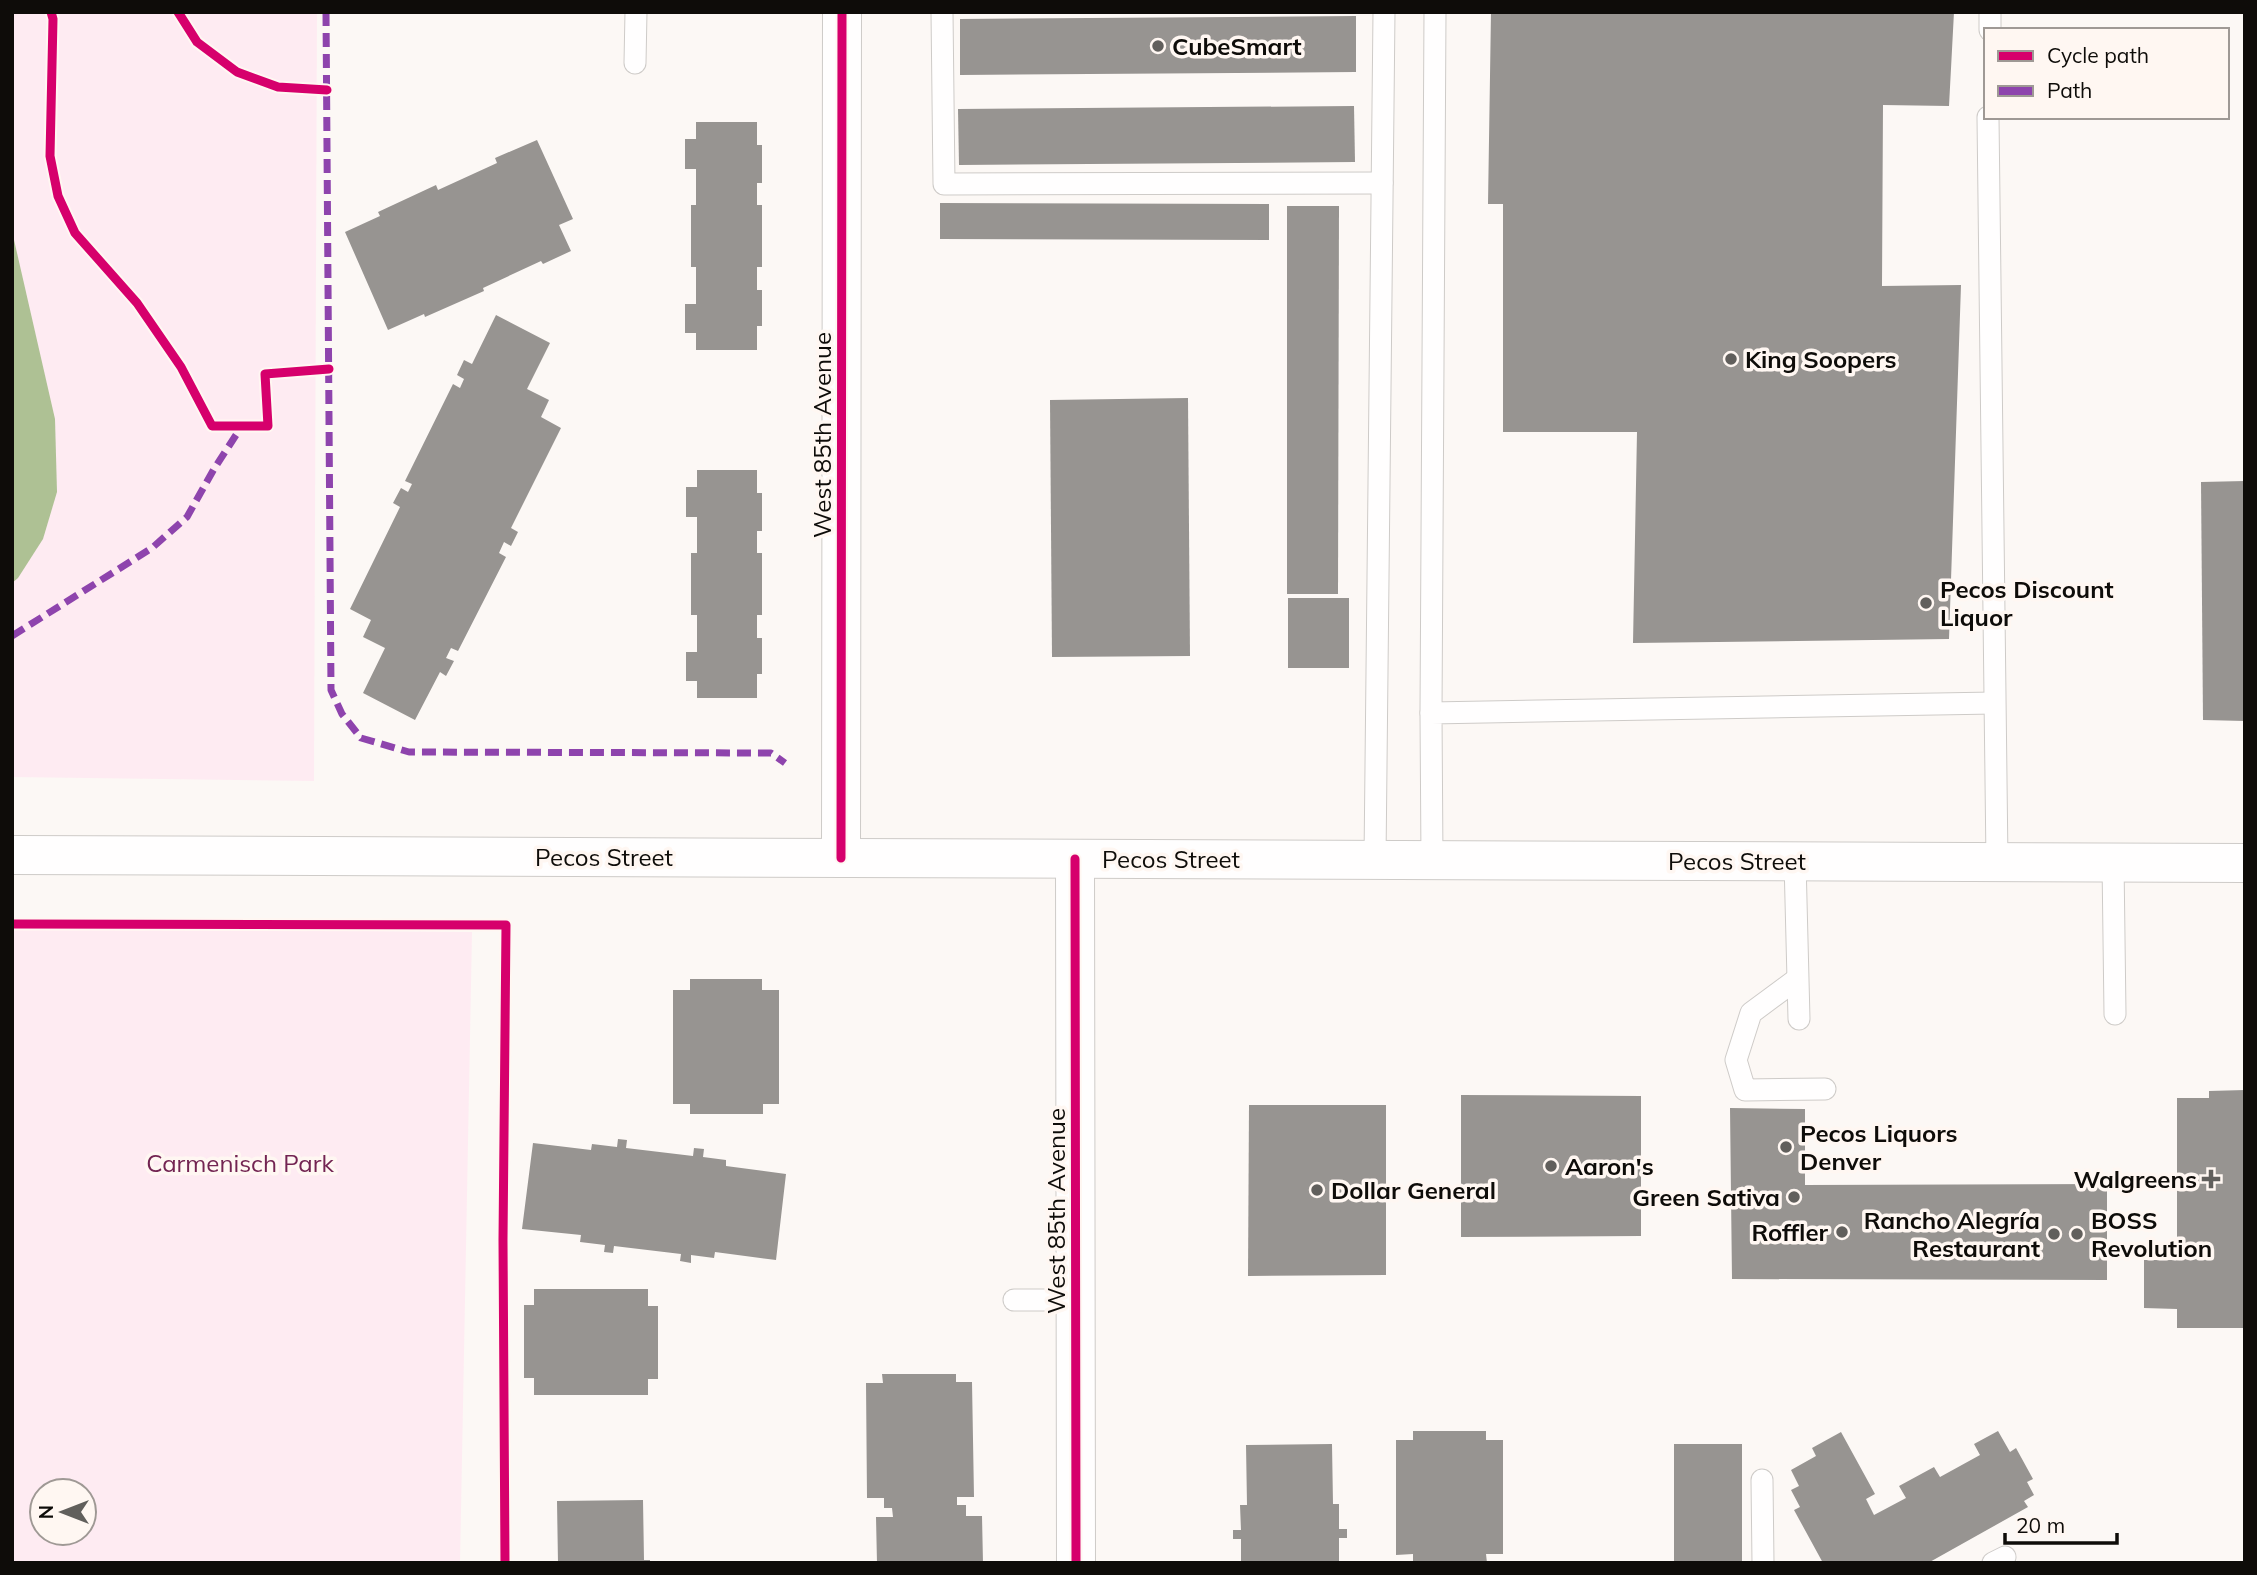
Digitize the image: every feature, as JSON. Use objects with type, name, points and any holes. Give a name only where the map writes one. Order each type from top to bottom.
[{"type":"main road","name":"West 85th Avenue","points":[[841,858],[842,12]]},
{"type":"main road","name":"Pecos Street","points":[[12,855],[2245,863]]},
{"type":"main road","name":"West 85th Avenue","points":[[1075,859],[1076,1563]]},
{"type":"lane","points":[[635,63],[636,12]]},
{"type":"lane","points":[[942,12],[944,184],[1382,184]]},
{"type":"lane","points":[[1375,860],[1384,12]]},
{"type":"lane","points":[[1432,860],[1435,12]]},
{"type":"lane","points":[[1988,119],[1997,862]]},
{"type":"lane","points":[[1431,713],[1994,702]]},
{"type":"lane","points":[[1795,861],[1799,1019]]},
{"type":"lane","points":[[2113,862],[2115,1014]]},
{"type":"lane","points":[[1797,979],[1751,1013],[1736,1060],[1745,1090],[1825,1089]]},
{"type":"lane","points":[[1014,1300],[1075,1300]]},
{"type":"lane","points":[[1762,1480],[1763,1563]]},
{"type":"green space","points":[[12,12],[317,12],[314,781],[12,777]]},
{"type":"green space","name":"Carmenisch Park","points":[[12,928],[472,932],[460,1563],[12,1563]]},
{"type":"shaded area","points":[[12,231],[55,419],[57,492],[43,539],[12,583]]},
{"type":"building","name":"King Soopers","points":[[1491,12],[1954,12],[1949,106],[1883,105],[1882,286],[1961,285],[1949,639],[1633,643],[1637,432],[1503,432],[1503,204],[1488,204]]},
{"type":"building","name":"CubeSmart","points":[[1356,16],[1356,72],[960,75],[960,19]]},
{"type":"building","name":"CubeSmart","points":[[1354,106],[1355,162],[959,165],[958,109]]},
{"type":"building","points":[[696,122],[757,122],[757,145],[762,145],[762,183],[757,183],[757,205],[762,205],[762,267],[757,267],[757,290],[762,290],[762,326],[757,326],[757,350],[696,350],[696,333],[685,333],[685,304],[696,304],[696,267],[691,267],[691,205],[696,205],[696,169],[685,169],[685,139],[696,139]]},
{"type":"building","points":[[537,140],[573,219],[559,225],[571,251],[543,264],[541,261],[483,288],[484,291],[425,317],[424,314],[388,330],[345,232],[380,216],[378,212],[436,185],[438,190],[497,163],[495,158]]},
{"type":"building","points":[[940,203],[1269,204],[1269,240],[940,239]]},
{"type":"building","points":[[1287,206],[1339,206],[1338,594],[1287,594]]},
{"type":"building","points":[[496,315],[550,343],[527,389],[549,400],[541,417],[561,428],[511,528],[518,532],[511,546],[504,542],[499,553],[506,557],[458,651],[451,648],[446,658],[454,661],[446,676],[440,672],[415,720],[363,693],[385,648],[363,637],[371,620],[350,609],[400,507],[393,503],[401,488],[408,492],[412,484],[405,481],[453,384],[460,388],[464,379],[457,375],[464,360],[472,364]]},
{"type":"building","points":[[1188,398],[1190,656],[1052,657],[1050,400]]},
{"type":"building","points":[[697,470],[757,470],[757,493],[762,493],[762,531],[757,531],[757,553],[762,553],[762,615],[757,615],[757,638],[762,638],[762,674],[757,674],[757,698],[697,698],[697,681],[686,681],[686,652],[697,652],[697,615],[691,615],[691,553],[697,553],[697,517],[686,517],[686,487],[697,487]]},
{"type":"building","points":[[2245,481],[2245,721],[2203,720],[2201,482]]},
{"type":"building","points":[[1288,598],[1349,598],[1349,668],[1288,668]]},
{"type":"building","points":[[690,979],[762,979],[762,990],[779,990],[779,1104],[763,1104],[763,1114],[690,1114],[690,1104],[673,1104],[673,990],[690,990]]},
{"type":"building","name":"Walgreens","points":[[2245,1090],[2245,1328],[2177,1328],[2177,1309],[2144,1308],[2144,1260],[2177,1260],[2177,1098],[2209,1098],[2209,1091]]},
{"type":"building","name":"Aaron's","points":[[1461,1095],[1641,1096],[1641,1236],[1461,1237]]},
{"type":"building","name":"Dollar General","points":[[1249,1105],[1386,1105],[1386,1275],[1248,1276]]},
{"type":"building","points":[[1730,1108],[1805,1109],[1805,1185],[2107,1184],[2107,1280],[1732,1279]]},
{"type":"building","points":[[618,1139],[627,1140],[626,1148],[693,1156],[694,1148],[704,1149],[703,1157],[726,1160],[726,1166],[786,1174],[776,1260],[715,1252],[714,1258],[691,1255],[691,1263],[680,1261],[681,1254],[614,1246],[613,1253],[604,1252],[605,1245],[580,1242],[581,1235],[522,1229],[533,1143],[591,1150],[592,1144],[617,1147]]},
{"type":"building","points":[[534,1289],[648,1289],[648,1306],[658,1306],[658,1379],[648,1379],[648,1395],[534,1395],[534,1378],[524,1378],[524,1305],[534,1305]]},
{"type":"building","points":[[882,1374],[956,1374],[956,1382],[972,1382],[974,1497],[957,1497],[957,1505],[966,1505],[966,1516],[982,1516],[983,1563],[877,1563],[876,1517],[893,1517],[892,1508],[884,1508],[884,1498],[867,1498],[866,1383],[883,1383]]},
{"type":"building","points":[[1413,1431],[1486,1431],[1486,1440],[1503,1440],[1503,1554],[1486,1554],[1487,1563],[1413,1563],[1413,1554],[1396,1555],[1396,1440],[1413,1440]]},
{"type":"building","points":[[1998,1431],[2010,1452],[2016,1448],[2033,1479],[2027,1482],[2034,1495],[2024,1501],[2028,1507],[1928,1563],[1823,1563],[1794,1510],[1800,1507],[1791,1490],[1799,1486],[1791,1470],[1816,1456],[1812,1448],[1841,1432],[1875,1494],[1866,1499],[1874,1515],[1906,1498],[1899,1486],[1934,1467],[1940,1477],[1980,1455],[1974,1444]]},
{"type":"building","points":[[1332,1444],[1333,1504],[1339,1504],[1339,1529],[1347,1529],[1347,1538],[1339,1538],[1339,1563],[1241,1563],[1241,1539],[1233,1539],[1233,1530],[1241,1530],[1240,1505],[1247,1505],[1246,1445]]},
{"type":"building","points":[[1674,1444],[1742,1444],[1742,1563],[1674,1563]]},
{"type":"building","points":[[643,1500],[644,1560],[650,1560],[650,1563],[558,1563],[557,1501]]},
{"type":"marked path","points":[[326,12],[331,690],[342,714],[361,738],[409,752],[771,753],[785,763]]},
{"type":"marked path","points":[[12,636],[152,548],[187,517],[236,435]]},
{"type":"cycle path","points":[[51,12],[50,156],[58,196],[75,233],[137,303],[181,367],[212,426],[268,426],[265,374],[329,369]]},
{"type":"cycle path","points":[[178,12],[197,42],[237,72],[278,87],[327,90]]},
{"type":"cycle path","points":[[841,858],[842,12]]},
{"type":"cycle path","points":[[1075,859],[1076,1563]]},
{"type":"cycle path","points":[[12,924],[506,925],[503,1240],[505,1563]]},
{"type":"place","name":"CubeSmart","points":[[1158,46]]},
{"type":"place","name":"King Soopers","points":[[1731,359]]},
{"type":"place","name":"Pecos Discount Liquor","points":[[1926,603]]},
{"type":"place","name":"Pecos Liquors Denver","points":[[1786,1147]]},
{"type":"place","name":"Aaron's","points":[[1551,1166]]},
{"type":"place","name":"Walgreens","points":[[2211,1179]]},
{"type":"place","name":"Dollar General","points":[[1317,1190]]},
{"type":"place","name":"Green Sativa","points":[[1794,1197]]},
{"type":"place","name":"Roffler","points":[[1842,1232]]},
{"type":"place","name":"Rancho Alegría Restaurant","points":[[2054,1234]]},
{"type":"place","name":"BOSS Revolution","points":[[2077,1234]]}]
